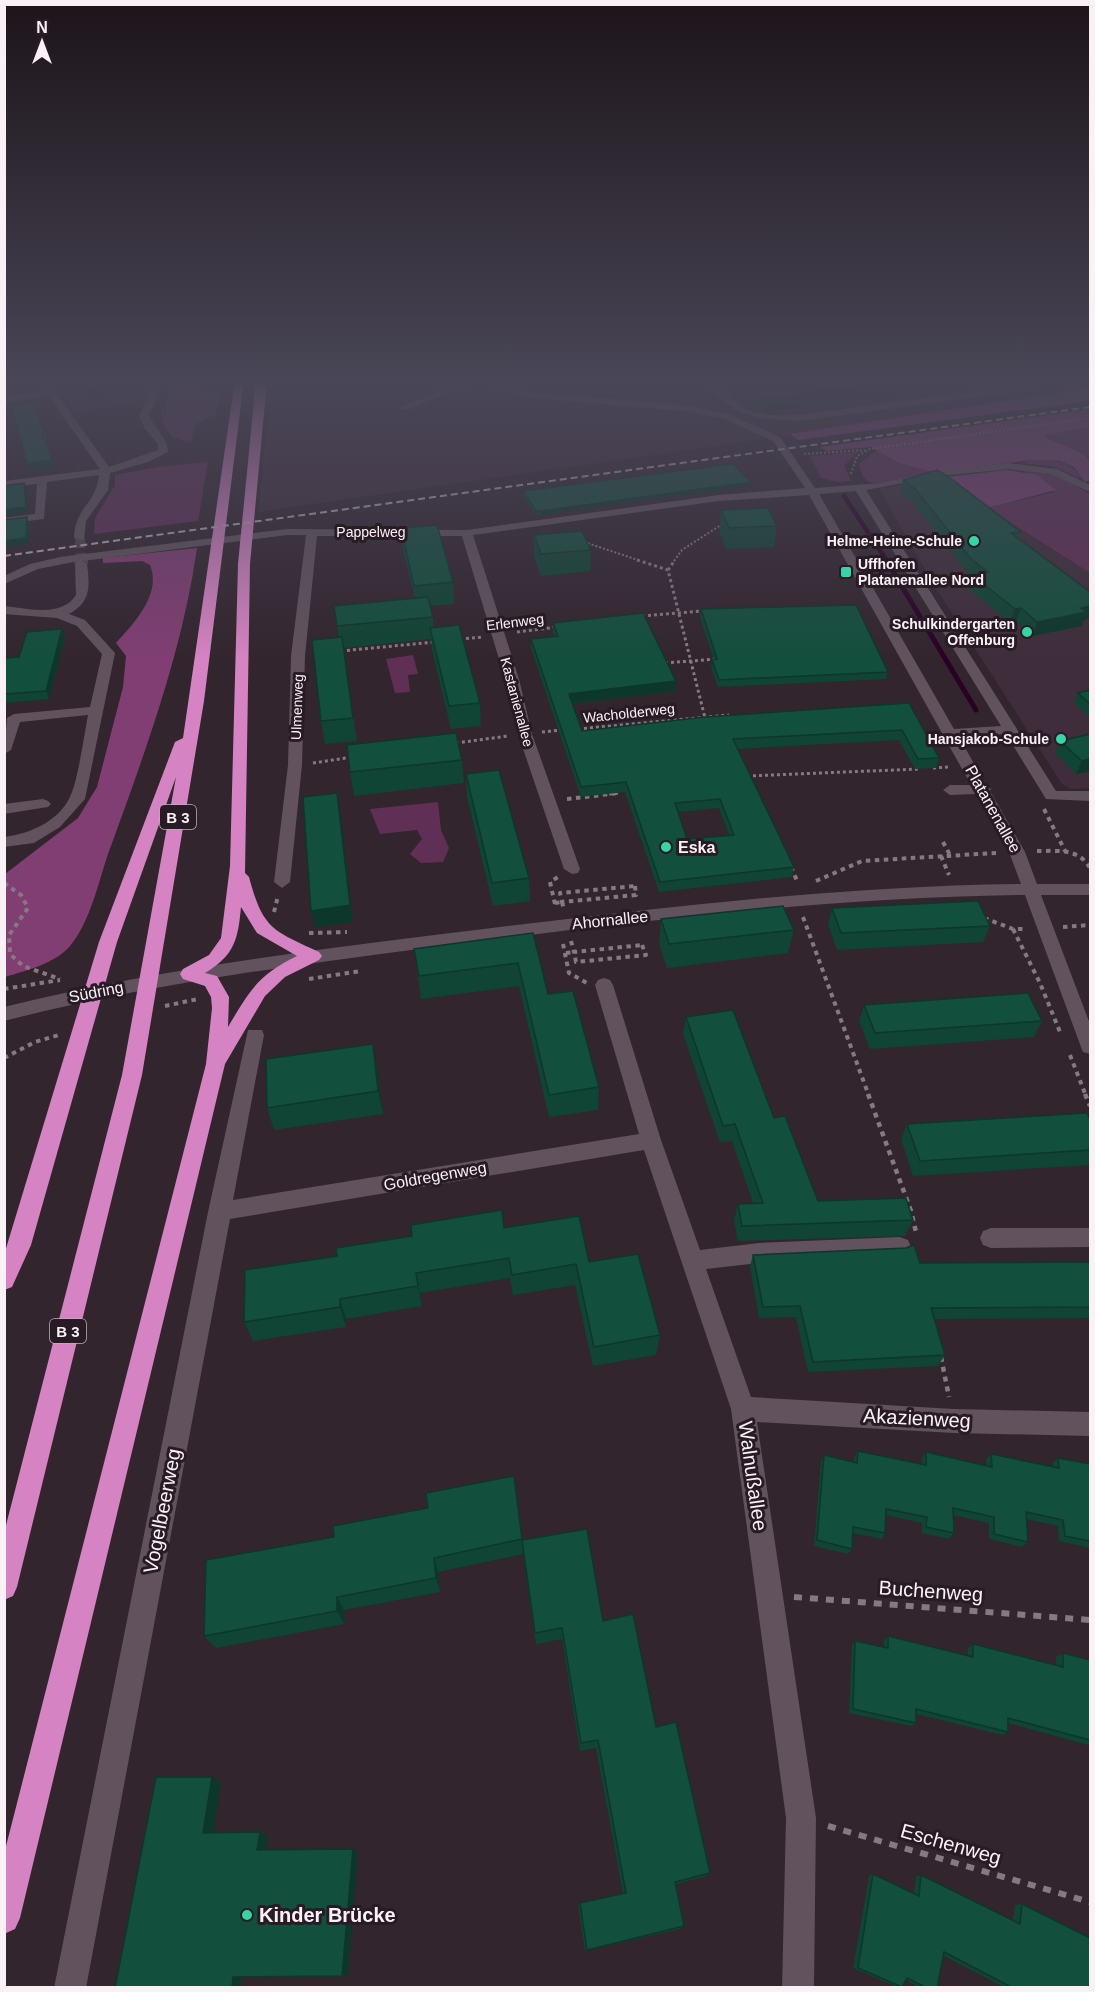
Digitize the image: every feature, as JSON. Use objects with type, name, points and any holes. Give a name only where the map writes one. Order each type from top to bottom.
[{"type":"highway","name":"B 3","points":[[4,1587],[132,1075],[159,934],[197,701],[228,473]]},
{"type":"highway","points":[[189,974],[215,959],[229,939],[238,866],[244,564],[253,473]]},
{"type":"highway","points":[[4,1280],[20,1245],[108,942],[197,701]]},
{"type":"highway","points":[[238,866],[249,911],[264,933],[313,956]]},
{"type":"highway","points":[[215,1064],[259,991],[279,972],[313,956]]},
{"type":"highway","points":[[4,1918],[215,1064],[220,997],[211,981],[189,974]]},
{"type":"street","points":[[4,484],[80,473]]},
{"type":"street","points":[[80,538],[80,521],[103,490],[105,473]]},
{"type":"street","name":"Platanenallee","points":[[800,473],[984,789],[1017,852],[1033,889],[1090,1047]]},
{"type":"street","points":[[812,491],[892,484],[940,473]]},
{"type":"street","points":[[1057,473],[1090,489]]},
{"type":"street","points":[[4,521],[40,517],[42,479]]},
{"type":"street","points":[[859,487],[1051,796],[1090,798]]},
{"type":"street","name":"Pappelweg","points":[[4,581],[34,566],[60,560],[288,532],[467,533],[719,498],[812,491]]},
{"type":"street","name":"Ulmenweg","points":[[282,882],[295,765],[298,656],[312,532]]},
{"type":"street","name":"Kastanienallee","points":[[467,533],[525,734],[572,869]]},
{"type":"street","points":[[59,614],[77,606],[85,593],[81,564]]},
{"type":"street","points":[[4,610],[59,614],[81,623],[109,653],[77,799],[56,824],[28,840],[4,842]]},
{"type":"street","points":[[4,750],[14,718],[98,710]]},
{"type":"street","points":[[950,733],[1010,730]]},
{"type":"street","points":[[950,790],[984,789]]},
{"type":"street","points":[[4,809],[43,804]]},
{"type":"street","points":[[1033,889],[1090,889]]},
{"type":"street","name":"Ahornallee","points":[[189,974],[313,956],[631,917],[939,891],[1033,889]]},
{"type":"street","name":"Südring","points":[[4,1014],[53,1000],[189,974]]},
{"type":"street","name":"Walnußallee","points":[[604,985],[651,1140],[743,1409],[801,1818],[798,1988]]},
{"type":"street","name":"Vogelbeerweg","points":[[70,1988],[255,1035]]},
{"type":"street","name":"Goldregenweg","points":[[219,1212],[651,1140]]},
{"type":"street","points":[[991,1238],[1090,1238]]},
{"type":"street","points":[[693,1262],[759,1253],[908,1240]]},
{"type":"street","name":"Akazienweg","points":[[743,1409],[954,1421],[1090,1424]]},
{"type":"path","points":[[850,473],[859,487]]},
{"type":"path","points":[[708,725],[668,570],[681,550],[730,519]]},
{"type":"path","points":[[580,541],[668,570]]},
{"type":"path","points":[[632,617],[714,610]]},
{"type":"path","name":"Erlenweg","points":[[451,640],[564,626]]},
{"type":"path","points":[[298,656],[440,641]]},
{"type":"path","points":[[655,664],[726,659]]},
{"type":"path","name":"Wacholderweg","points":[[456,743],[525,734],[740,714]]},
{"type":"path","points":[[295,765],[364,756]]},
{"type":"path","points":[[751,785],[746,776],[969,766]]},
{"type":"path","points":[[548,802],[630,791]]},
{"type":"path","points":[[1051,796],[1042,807],[1065,851]]},
{"type":"path","points":[[943,842],[950,855]]},
{"type":"path","points":[[941,856],[1065,851],[1089,862],[1090,868]]},
{"type":"path","points":[[789,862],[798,883]]},
{"type":"path","points":[[557,910],[550,882],[572,869]]},
{"type":"path","points":[[272,919],[282,882]]},
{"type":"path","points":[[4,883],[21,895],[28,908],[26,915],[9,934],[7,951],[15,964],[60,980]]},
{"type":"path","points":[[555,903],[636,895],[635,886],[560,893]]},
{"type":"path","points":[[974,914],[1013,929],[1040,983],[1063,1038]]},
{"type":"path","points":[[791,918],[814,916]]},
{"type":"path","points":[[803,917],[911,1211],[908,1240]]},
{"type":"path","points":[[552,945],[575,942]]},
{"type":"path","points":[[564,944],[569,973],[584,983],[604,985]]},
{"type":"path","points":[[566,953],[642,945],[646,955],[576,962]]},
{"type":"path","points":[[302,981],[367,970]]},
{"type":"path","points":[[1067,1049],[1090,1106]]},
{"type":"path","points":[[940,1351],[954,1421]]},
{"type":"path","name":"Buchenweg","points":[[770,1595],[1090,1620]]},
{"type":"path","name":"Eschenweg","points":[[801,1818],[1090,1902]]},
{"type":"shaded area","points":[[206,473],[198,521],[94,534],[95,518],[115,485],[115,475]]},
{"type":"shaded area","points":[[262,473],[528,473],[258,512]]},
{"type":"shaded area","points":[[818,473],[847,473],[851,481],[838,482],[821,478]]},
{"type":"shaded area","points":[[862,473],[929,473],[881,483],[867,481]]},
{"type":"shaded area","points":[[981,473],[1025,473],[1037,475],[1056,490],[987,508],[937,478]]},
{"type":"shaded area","points":[[1027,473],[1058,475],[1090,494],[1090,573],[987,508],[1054,492]]},
{"type":"shaded area","points":[[1067,473],[1078,473],[1081,479]]},
{"type":"shaded area","points":[[1078,473],[1090,473],[1090,480],[1085,482]]},
{"type":"shaded area","points":[[937,478],[1090,573],[1090,788],[1071,789],[1062,784],[934,585],[879,489]]},
{"type":"shaded area","points":[[197,548],[182,627],[172,665],[83,926],[70,946],[57,957],[40,966],[5,977],[5,874],[78,818],[97,787],[123,687],[126,656],[116,643],[138,617],[152,587],[153,576],[150,565],[142,561],[103,563],[103,558]]},
{"type":"shaded area","points":[[413,655],[418,674],[408,675],[410,692],[395,693],[386,659]]},
{"type":"shaded area","points":[[438,802],[441,830],[449,848],[443,862],[421,863],[410,854],[422,839],[417,830],[380,834],[370,809]]},
{"type":"building","points":[[663,473],[742,473],[751,482],[541,511],[536,511],[523,491]]},
{"type":"building","points":[[927,473],[942,473],[949,477],[1021,532],[1011,533],[1090,592],[1090,606],[1081,608],[1087,612],[1037,622],[1021,608],[1015,609],[972,575],[988,572],[971,559],[916,490],[903,480]]},
{"type":"building","points":[[24,483],[26,507],[4,510],[4,486]]},
{"type":"building","points":[[768,508],[777,526],[729,528],[721,510]]},
{"type":"building","points":[[27,517],[26,538],[4,541],[4,520]]},
{"type":"building","points":[[437,525],[453,582],[414,586],[401,528]]},
{"type":"building","points":[[582,531],[591,550],[541,554],[534,535]]},
{"type":"building","points":[[428,597],[433,617],[337,626],[334,606]]},
{"type":"building","points":[[856,605],[888,672],[719,680],[712,660],[717,659],[701,609]]},
{"type":"building","points":[[643,613],[676,681],[569,694],[582,731],[705,717],[909,703],[939,758],[918,759],[902,730],[733,739],[794,867],[660,882],[626,782],[581,787],[531,639],[558,636],[553,623]],"holes":[[[720,799],[734,835],[687,839],[675,803]]]},
{"type":"building","points":[[459,625],[480,703],[449,706],[430,628]]},
{"type":"building","points":[[62,629],[46,691],[4,694],[4,658],[19,657],[27,632]]},
{"type":"building","points":[[342,637],[353,718],[321,721],[312,640]]},
{"type":"building","points":[[1090,690],[1090,704],[1078,693]]},
{"type":"building","points":[[456,733],[462,760],[350,772],[347,745]]},
{"type":"building","points":[[1090,734],[1090,759],[1082,761],[1060,741]]},
{"type":"building","points":[[499,770],[529,878],[492,883],[466,774]]},
{"type":"building","points":[[337,793],[350,905],[311,911],[303,797]]},
{"type":"building","points":[[978,901],[990,926],[841,933],[832,908]]},
{"type":"building","points":[[783,906],[794,930],[669,944],[661,919]]},
{"type":"building","points":[[533,933],[548,994],[573,991],[599,1087],[549,1095],[518,963],[419,976],[414,949]]},
{"type":"building","points":[[1028,993],[1042,1021],[875,1033],[864,1005]]},
{"type":"building","points":[[733,1010],[774,1118],[785,1116],[818,1201],[906,1198],[913,1220],[742,1226],[738,1204],[763,1203],[735,1124],[723,1126],[686,1017]]},
{"type":"building","points":[[373,1044],[378,1091],[267,1108],[266,1059]]},
{"type":"building","points":[[1087,1113],[1090,1120],[1090,1150],[920,1161],[907,1124]]},
{"type":"building","points":[[502,1210],[504,1228],[579,1216],[589,1262],[638,1254],[660,1335],[594,1347],[576,1264],[512,1275],[509,1258],[416,1273],[418,1286],[340,1299],[340,1307],[244,1322],[245,1270],[337,1256],[336,1248],[412,1236],[411,1225]]},
{"type":"building","points":[[914,1245],[920,1263],[1090,1262],[1090,1307],[931,1308],[945,1355],[813,1362],[800,1306],[763,1307],[753,1255],[906,1248]]},
{"type":"building","points":[[858,1451],[926,1465],[926,1452],[992,1467],[991,1454],[1059,1468],[1058,1458],[1090,1464],[1090,1541],[1065,1536],[1063,1520],[1026,1512],[1028,1542],[994,1534],[994,1517],[953,1508],[954,1533],[926,1527],[927,1517],[886,1509],[885,1533],[853,1527],[852,1549],[817,1540],[824,1455],[857,1463]]},
{"type":"building","points":[[514,1476],[522,1539],[434,1558],[436,1578],[337,1597],[337,1611],[204,1636],[206,1560],[334,1537],[333,1526],[428,1508],[426,1493]]},
{"type":"building","points":[[587,1529],[603,1621],[633,1614],[656,1727],[676,1722],[710,1873],[675,1882],[684,1926],[587,1950],[580,1903],[626,1893],[598,1740],[581,1743],[562,1628],[535,1633],[522,1540]]},
{"type":"building","points":[[888,1636],[973,1657],[973,1644],[1063,1667],[1063,1653],[1090,1660],[1090,1740],[1008,1718],[1008,1732],[916,1709],[916,1723],[853,1709],[855,1641],[888,1648]]},
{"type":"building","name":"Kinder Brücke","points":[[156,1777],[212,1777],[203,1833],[260,1832],[257,1850],[353,1849],[342,1976],[233,1977],[232,1988],[115,1988]]},
{"type":"building","points":[[873,1874],[919,1896],[921,1875],[1020,1924],[1022,1904],[1090,1938],[1090,1988],[1013,1988],[944,1952],[937,1988],[927,1988],[907,1978],[902,1987],[858,1968]]},
{"type":"waterway","points":[[844,496],[887,561]]},
{"type":"waterway","points":[[886,560],[976,710]]},
{"type":"tunnel","points":[[80,538],[81,561]]},
{"type":"railway","points":[[4,556],[609,473]]},
{"type":"place","name":"Helme-Heine-Schule","points":[[974,541]]},
{"type":"place","name":"Uffhofen Platanenallee Nord","points":[[846,572]]},
{"type":"place","name":"Schulkindergarten Offenburg","points":[[1027,632]]},
{"type":"place","name":"Hansjakob-Schule","points":[[1061,739]]},
{"type":"place","name":"Eska","points":[[666,847]]},
{"type":"place","name":"Kinder Brücke","points":[[247,1915]]}]
